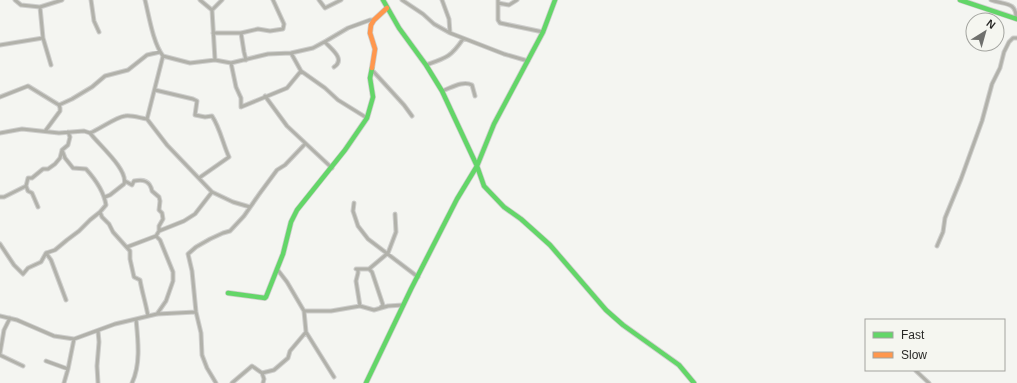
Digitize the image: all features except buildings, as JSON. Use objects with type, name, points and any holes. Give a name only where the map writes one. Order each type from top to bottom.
[{"type":"main road","points":[[384,0],[399,28],[426,65],[442,92],[477,166],[484,186],[504,208],[521,219],[550,245],[606,310],[623,325],[679,365],[694,383]]},
{"type":"main road","points":[[366,383],[403,305],[457,199],[477,166],[494,124],[543,32],[555,0]]},
{"type":"main road","points":[[960,0],[1016,19]]},
{"type":"main road","points":[[228,293],[265,298],[267,296],[291,222],[305,200],[332,168],[367,118],[373,97],[370,78],[376,49],[370,33],[370,25],[388,8]]},
{"type":"street","points":[[15,0],[21,5],[40,7],[62,0]]},
{"type":"street","points":[[91,0],[94,21],[99,32]]},
{"type":"street","points":[[145,0],[160,52],[163,56],[190,63],[215,60],[231,63],[268,54],[291,53],[313,48],[348,28],[374,20]]},
{"type":"street","points":[[200,0],[212,10]]},
{"type":"street","points":[[215,60],[212,10],[222,0]]},
{"type":"street","points":[[213,33],[241,33],[258,29],[283,29],[284,24],[273,0]]},
{"type":"street","points":[[319,0],[325,8],[341,0]]},
{"type":"street","points":[[402,0],[423,14],[434,24],[450,33],[504,54],[528,60]]},
{"type":"street","points":[[442,0],[449,19],[450,33]]},
{"type":"street","points":[[517,0],[509,5],[498,2],[498,20],[500,22],[543,32]]},
{"type":"street","points":[[992,0],[1013,7],[1016,11],[1016,19]]},
{"type":"street","points":[[40,7],[43,38],[51,65]]},
{"type":"street","points":[[241,33],[246,60]]},
{"type":"street","points":[[0,45],[43,38]]},
{"type":"street","points":[[937,246],[943,232],[945,218],[982,121],[992,84],[1000,68],[1009,42],[1013,38],[1017,38]]},
{"type":"street","points":[[426,65],[451,55],[463,39]]},
{"type":"street","points":[[325,42],[339,59],[338,64],[334,67]]},
{"type":"street","points":[[59,105],[92,87],[105,76],[128,70],[147,55],[160,52]]},
{"type":"street","points":[[291,53],[301,71],[338,100],[367,118]]},
{"type":"street","points":[[147,119],[163,56]]},
{"type":"street","points":[[231,63],[236,86],[241,98],[241,107],[287,88],[301,71]]},
{"type":"street","points":[[372,70],[412,116]]},
{"type":"street","points":[[442,92],[462,83],[472,85],[475,96]]},
{"type":"street","points":[[0,97],[28,86],[59,105],[60,111],[46,130]]},
{"type":"street","points":[[155,90],[197,101],[195,115],[205,117],[212,116],[215,121],[229,157],[199,178]]},
{"type":"street","points":[[265,96],[287,126],[332,168]]},
{"type":"street","points":[[90,133],[107,125],[118,117],[126,116],[147,119],[167,145],[212,192],[233,202],[250,207]]},
{"type":"street","points":[[0,133],[22,129],[46,130],[59,133],[84,131],[90,133],[115,161],[124,175],[125,181],[121,187],[105,197]]},
{"type":"street","points":[[38,207],[32,193],[26,186],[28,178],[32,178],[43,169],[48,169],[55,164],[60,158],[62,150],[68,145],[70,137],[68,132]]},
{"type":"street","points":[[216,383],[206,368],[204,360],[201,333],[196,312],[192,271],[188,254],[196,247],[210,239],[230,230],[244,216],[277,170],[285,165],[305,144]]},
{"type":"street","points":[[0,244],[14,265],[23,274],[28,268],[41,262],[46,253],[55,250],[79,231],[106,205],[105,197],[92,175],[86,168],[73,168],[65,158],[62,150]]},
{"type":"street","points":[[125,181],[132,185],[134,181],[144,180],[148,182],[152,191],[159,198],[159,210],[162,213],[163,219],[156,236],[127,246]]},
{"type":"street","points":[[0,197],[4,197],[26,186]]},
{"type":"street","points":[[159,231],[184,221],[195,214],[212,192]]},
{"type":"street","points":[[354,203],[353,211],[358,226],[374,245],[388,253],[418,277]]},
{"type":"street","points":[[100,212],[102,217],[109,224],[112,232],[127,246],[130,251],[130,259],[134,277],[140,280],[148,316]]},
{"type":"street","points":[[360,306],[356,281],[358,270],[356,269],[369,269],[388,253],[396,232],[395,214]]},
{"type":"street","points":[[156,236],[160,240],[173,272],[173,281],[170,286],[169,294],[162,308],[157,314]]},
{"type":"street","points":[[46,253],[51,260],[66,300]]},
{"type":"street","points":[[277,269],[287,282],[304,311],[306,332],[334,376]]},
{"type":"street","points":[[369,269],[372,272],[382,305],[380,308]]},
{"type":"street","points":[[304,311],[331,311],[360,306],[374,310],[403,305]]},
{"type":"street","points":[[0,316],[17,320],[54,336],[74,338],[116,324],[157,314],[196,312]]},
{"type":"street","points":[[10,318],[4,330],[0,354],[23,366]]},
{"type":"street","points":[[132,383],[137,374],[138,364],[136,319]]},
{"type":"street","points":[[98,331],[98,383]]},
{"type":"street","points":[[262,373],[274,370],[288,358],[290,351],[306,332]]},
{"type":"street","points":[[64,383],[74,338]]},
{"type":"street","points":[[46,361],[68,369]]},
{"type":"street","points":[[232,383],[252,366],[262,373],[264,379],[263,383]]},
{"type":"street","points":[[916,371],[929,383]]},
{"type":"traffic: fast","points":[[383,0],[399,28],[426,65],[442,91],[477,166],[484,186],[504,207],[521,219],[550,245],[606,310],[623,325],[679,365],[694,383]]},
{"type":"traffic: fast","points":[[366,383],[411,289],[457,199],[477,166],[494,124],[543,32],[555,0]]},
{"type":"traffic: fast","points":[[960,0],[1017,19]]},
{"type":"traffic: fast","points":[[228,293],[266,297],[283,254],[291,222],[297,210],[345,150],[367,118],[373,97],[370,78],[372,68]]},
{"type":"traffic: slow","points":[[372,68],[375,49],[370,33],[371,25],[374,20],[387,8]]}]
